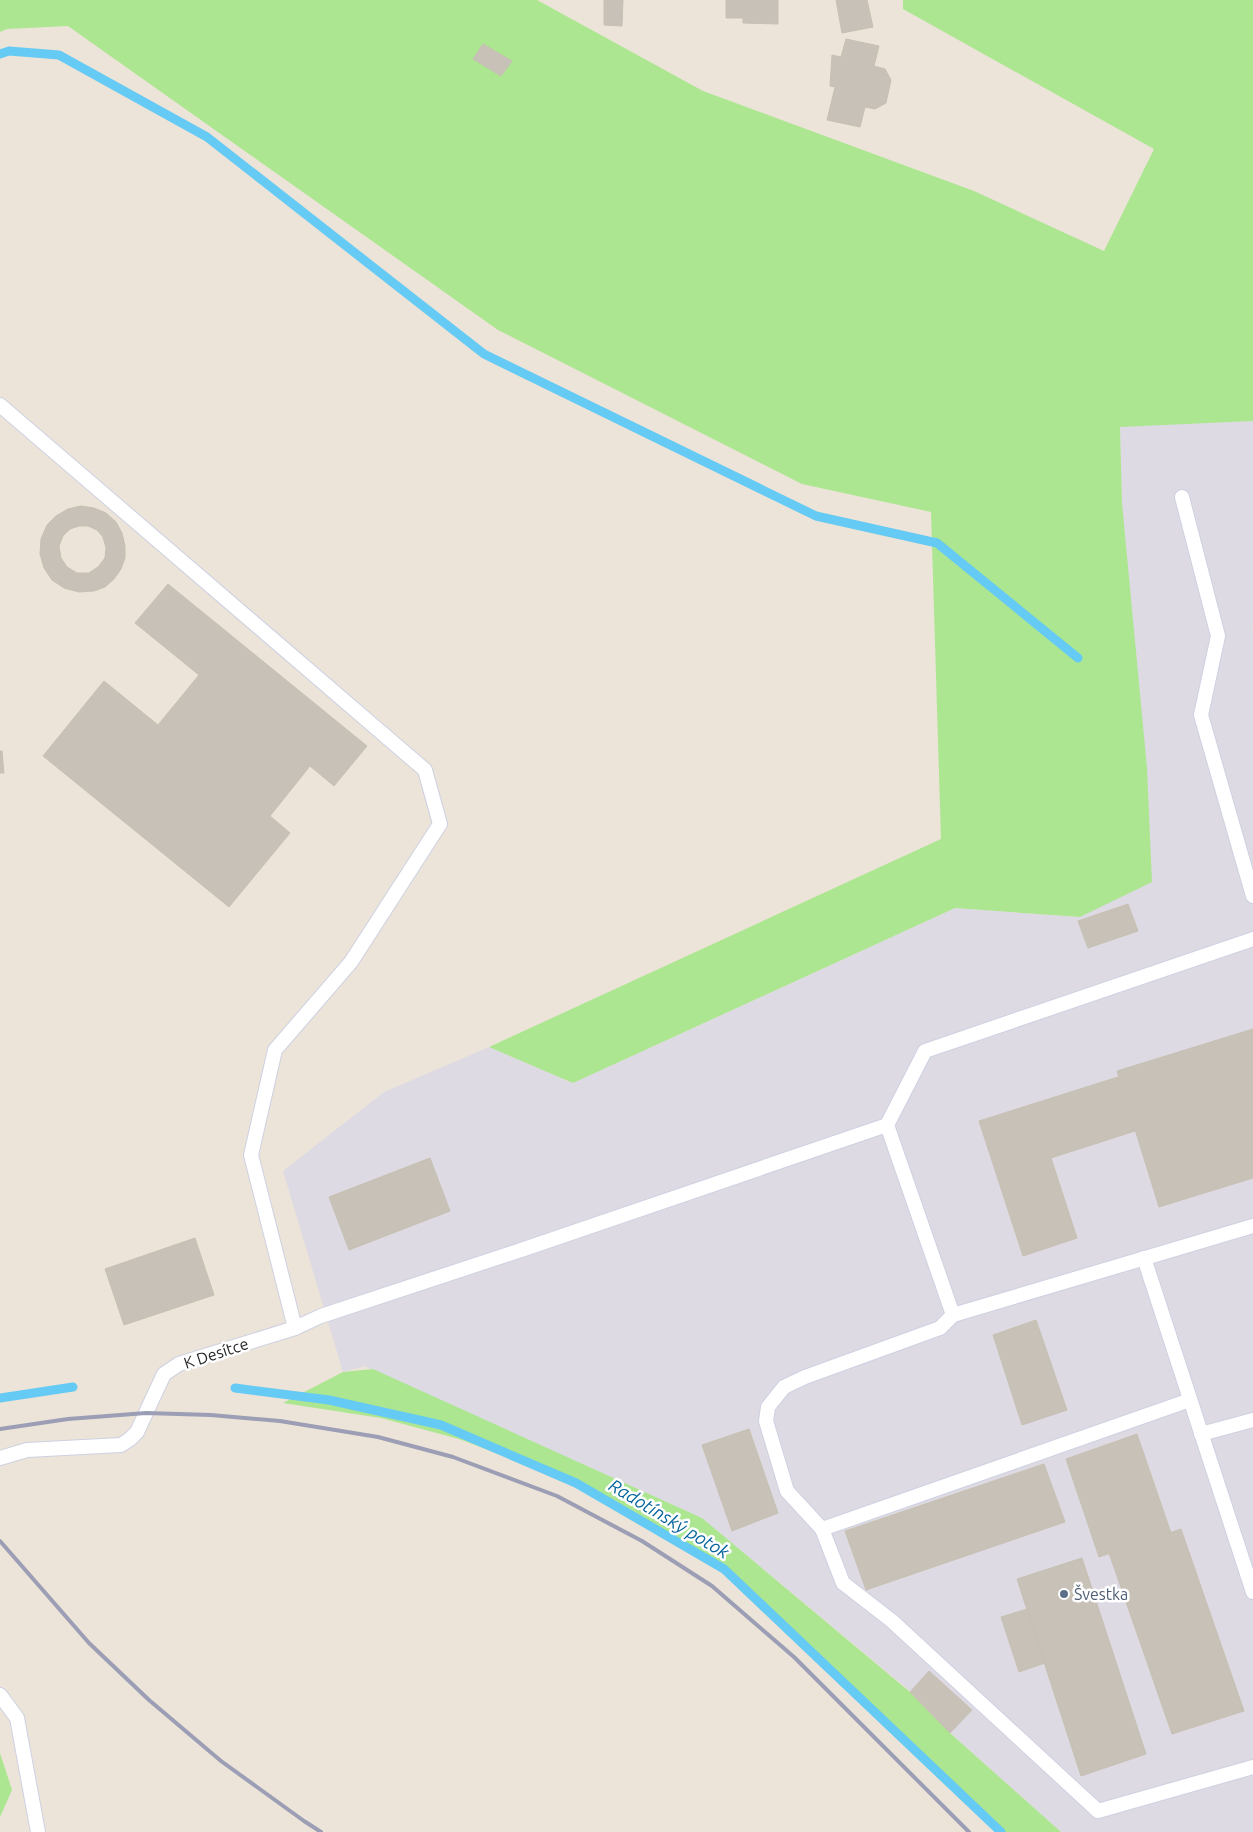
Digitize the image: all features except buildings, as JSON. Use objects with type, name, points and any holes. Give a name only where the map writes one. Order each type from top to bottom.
[{"type":"lane","points":[[0,405],[425,770],[440,824],[352,962],[275,1050],[251,1154],[295,1328]]},
{"type":"lane","points":[[1182,497],[1218,636],[1201,715],[1253,896]]},
{"type":"lane","points":[[953,1315],[887,1125],[925,1051],[1253,939]]},
{"type":"lane","name":"K Desítce","points":[[0,1458],[27,1450],[121,1445],[137,1432],[164,1374],[179,1364],[295,1328],[321,1316],[887,1125]]},
{"type":"lane","points":[[1253,1226],[953,1315],[940,1328],[805,1377],[784,1387],[768,1407],[766,1421],[787,1492],[822,1529],[842,1583],[892,1621],[1098,1811],[1253,1767]]},
{"type":"lane","points":[[1144,1258],[1253,1592]]},
{"type":"lane","points":[[822,1529],[1190,1400]]},
{"type":"lane","points":[[1202,1434],[1253,1420]]},
{"type":"lane","points":[[0,1696],[17,1718],[38,1832]]},
{"type":"shaded area","points":[[1253,421],[1253,1832],[1061,1832],[950,1733],[910,1691],[702,1518],[364,1366],[343,1372],[283,1171],[384,1092],[489,1047],[573,1083],[955,908],[1080,917],[1122,503],[1120,426]]},
{"type":"green space","points":[[0,0],[537,0],[703,91],[974,191],[1104,251],[1154,149],[903,9],[903,0],[1253,0],[1253,421],[1120,427],[1122,503],[1147,768],[1152,882],[1080,917],[955,908],[573,1083],[489,1047],[941,839],[931,512],[802,484],[498,330],[68,26],[7,29],[0,32]]},
{"type":"green space","points":[[373,1369],[702,1518],[910,1692],[950,1733],[1061,1832],[996,1832],[807,1643],[723,1571],[652,1526],[565,1479],[459,1439],[381,1418],[283,1403],[343,1372]]},
{"type":"green space","points":[[0,1753],[12,1790],[0,1817]]},
{"type":"waterway","points":[[0,54],[9,51],[59,55],[207,137],[484,354],[816,516],[937,543],[1078,658]]},
{"type":"waterway","name":"Radotínský potok","points":[[0,1398],[73,1387]]},
{"type":"waterway","name":"Radotínský potok","points":[[235,1388],[329,1400],[441,1425],[576,1483],[724,1569],[1001,1832]]},
{"type":"railway","points":[[0,1429],[68,1419],[146,1413],[211,1415],[280,1421],[378,1437],[453,1457],[557,1496],[642,1541],[712,1586],[794,1657],[969,1832]]},
{"type":"railway","points":[[0,1541],[89,1643],[149,1700],[221,1761],[321,1832]]},
{"type":"place","name":"Švestka","points":[[1064,1594]]}]
